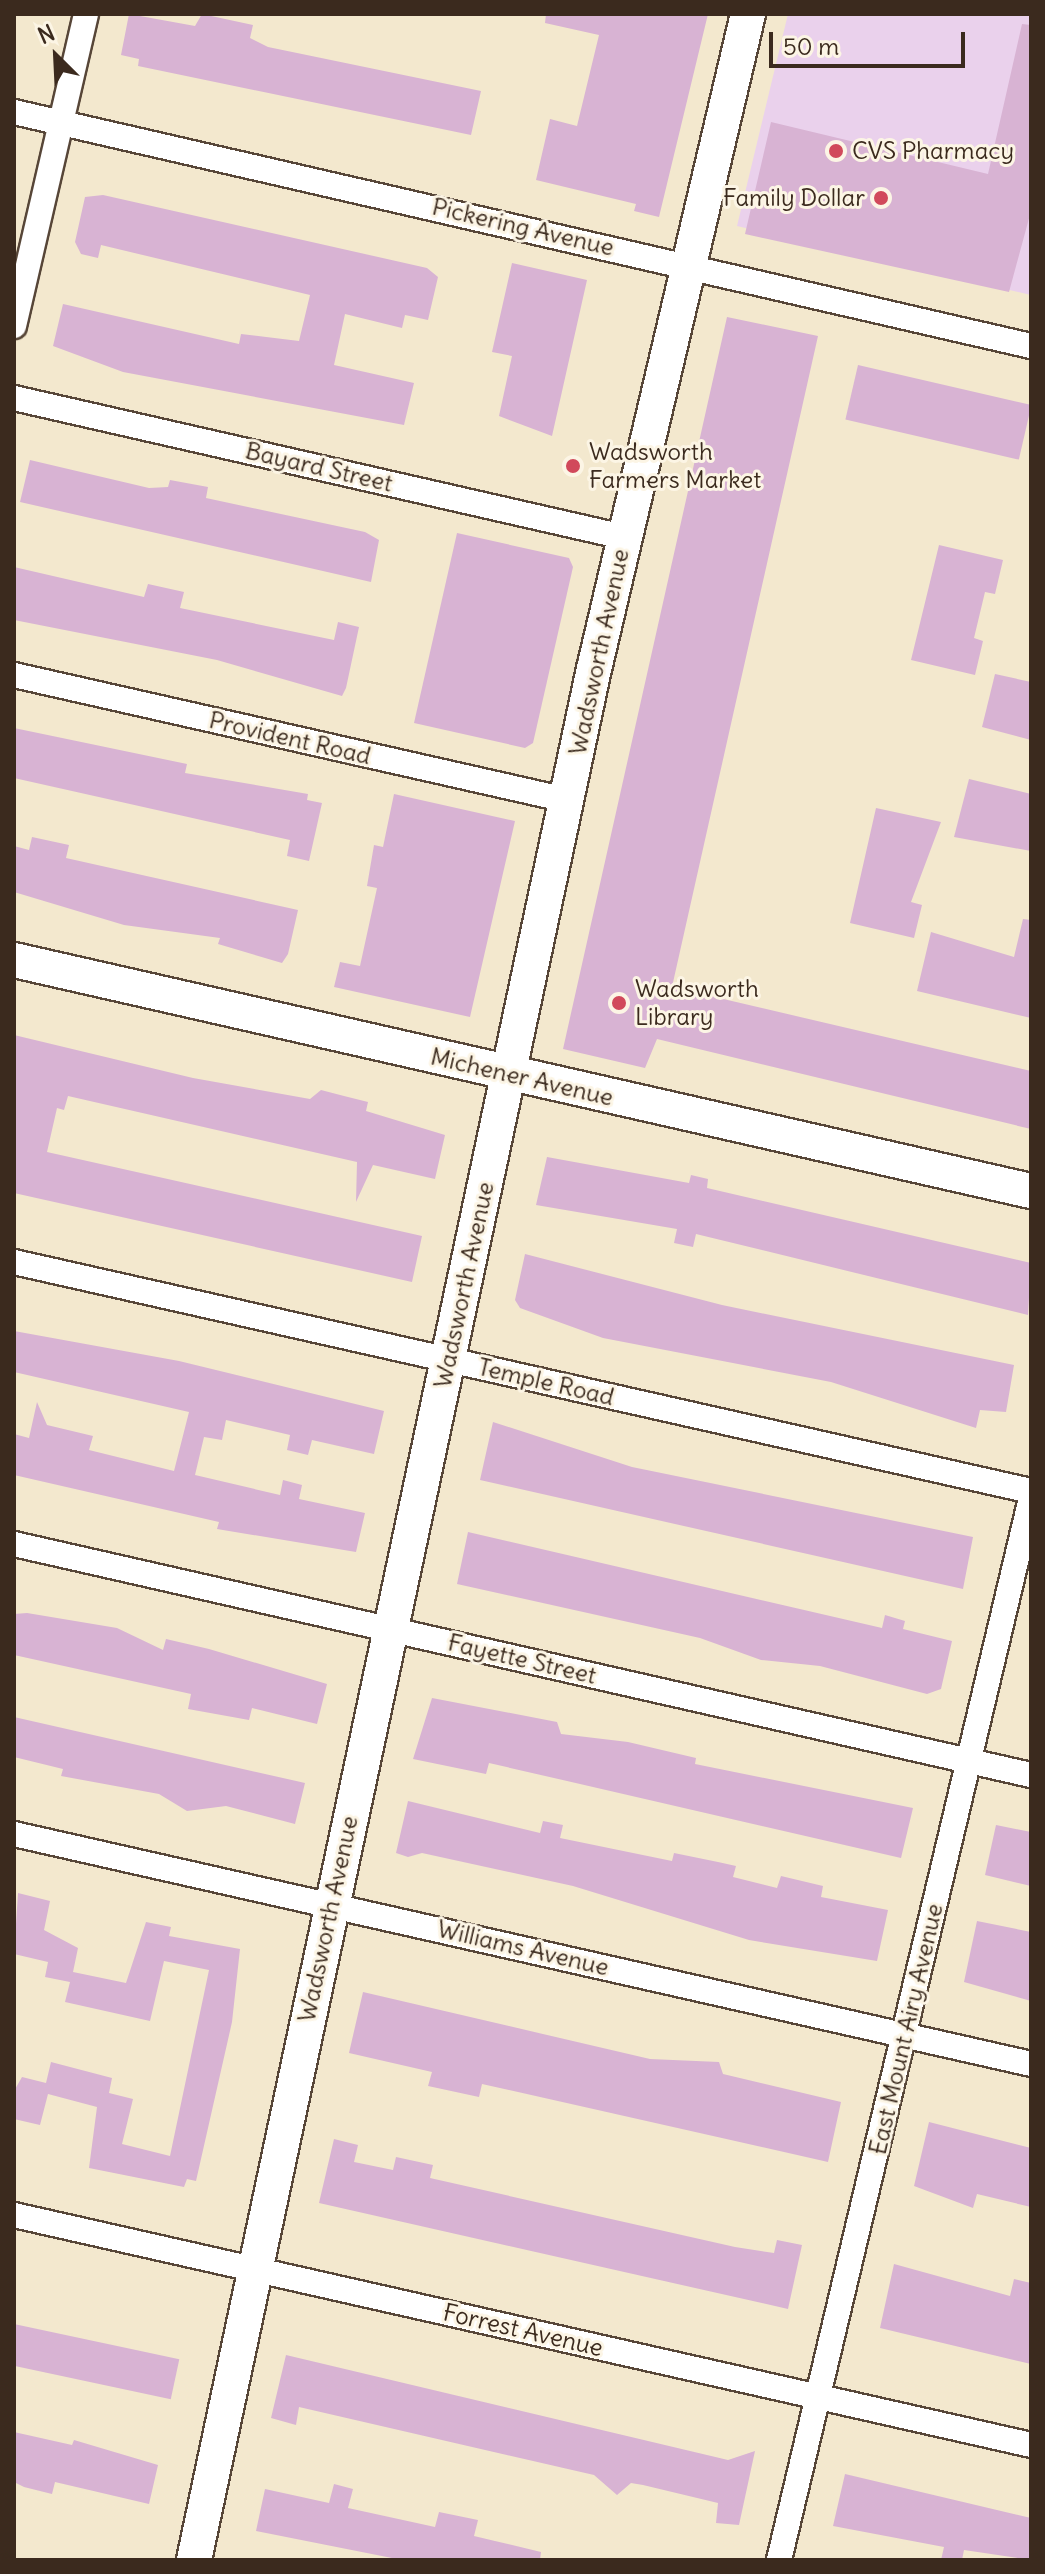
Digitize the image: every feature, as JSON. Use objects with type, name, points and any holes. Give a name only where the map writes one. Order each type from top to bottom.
[{"type":"main road","name":"Wadsworth Avenue","points":[[194,2560],[253,2268],[624,537],[748,14]]},
{"type":"main road","name":"Michener Avenue","points":[[14,960],[1031,1191]]},
{"type":"street","points":[[14,326],[86,14]]},
{"type":"street","name":"Pickering Avenue","points":[[14,112],[1031,346]]},
{"type":"street","name":"Bayard Street","points":[[14,398],[624,537]]},
{"type":"street","name":"Provident Road","points":[[14,675],[567,800]]},
{"type":"street","name":"Temple Road","points":[[14,1262],[1031,1491]]},
{"type":"street","name":"East Mount Airy Avenue","points":[[779,2560],[1031,1498]]},
{"type":"street","name":"Fayette Street","points":[[14,1544],[1031,1775]]},
{"type":"street","name":"Williams Avenue","points":[[14,1834],[1031,2064]]},
{"type":"street","name":"Forrest Avenue","points":[[14,2215],[1031,2445]]},
{"type":"shaded area","points":[[788,14],[1031,14],[1031,295],[737,226]]},
{"type":"building","points":[[129,14],[195,26],[202,14],[253,25],[250,38],[268,47],[481,91],[471,135],[138,66],[139,59],[121,55]]},
{"type":"building","points":[[546,14],[708,14],[659,217],[634,211],[636,204],[536,180],[550,119],[577,126],[599,35],[545,23]]},
{"type":"building","name":"CVS Pharmacy","points":[[1022,24],[1031,25],[1031,211],[1009,292],[745,234],[771,122],[988,174]]},
{"type":"building","points":[[103,195],[427,268],[438,277],[428,320],[405,315],[402,328],[345,314],[334,365],[414,383],[404,425],[123,372],[53,346],[63,304],[239,344],[241,334],[299,341],[310,295],[101,245],[98,258],[81,254],[75,242],[85,197]]},
{"type":"building","points":[[512,263],[587,280],[552,436],[499,416],[512,356],[492,352]]},
{"type":"building","points":[[727,317],[818,336],[672,987],[1031,1071],[1031,1129],[657,1039],[645,1068],[563,1049]]},
{"type":"building","points":[[858,365],[1031,405],[1019,460],[845,420]]},
{"type":"building","points":[[30,460],[149,488],[168,487],[170,480],[208,487],[206,498],[365,532],[379,540],[371,582],[20,502]]},
{"type":"building","points":[[457,533],[569,558],[573,567],[533,743],[525,748],[414,723]]},
{"type":"building","points":[[939,545],[1003,560],[995,594],[985,592],[974,638],[983,641],[975,675],[911,660]]},
{"type":"building","points":[[14,567],[144,597],[148,584],[184,592],[180,608],[334,640],[338,622],[359,627],[346,688],[342,696],[217,660],[14,620]]},
{"type":"building","points":[[995,674],[1031,682],[1031,740],[982,727]]},
{"type":"building","points":[[14,728],[187,764],[185,773],[308,794],[307,800],[322,803],[309,861],[287,856],[290,840],[14,778]]},
{"type":"building","points":[[969,779],[1031,794],[1031,851],[954,837]]},
{"type":"building","points":[[394,794],[515,821],[470,1017],[334,987],[340,962],[360,966],[377,888],[367,886],[374,845],[383,847]]},
{"type":"building","points":[[876,808],[941,822],[911,902],[922,905],[914,938],[850,923]]},
{"type":"building","points":[[32,837],[69,845],[66,858],[298,910],[288,954],[282,963],[218,944],[220,938],[124,925],[14,892],[14,846],[29,850]]},
{"type":"building","points":[[1023,919],[1031,920],[1031,1018],[917,991],[931,932],[1014,957]]},
{"type":"building","points":[[14,1035],[193,1078],[310,1099],[321,1090],[368,1102],[366,1111],[445,1135],[435,1179],[373,1165],[356,1202],[357,1162],[68,1096],[64,1110],[57,1108],[47,1152],[422,1236],[412,1282],[14,1193]]},
{"type":"building","points":[[547,1157],[689,1183],[691,1175],[708,1179],[707,1188],[1031,1263],[1028,1315],[696,1234],[693,1247],[674,1243],[677,1229],[536,1205]]},
{"type":"building","points":[[525,1254],[722,1305],[1014,1365],[1006,1412],[980,1410],[976,1428],[831,1382],[603,1338],[520,1308],[515,1300]]},
{"type":"building","points":[[14,1331],[179,1361],[384,1411],[374,1454],[312,1440],[308,1455],[287,1450],[290,1435],[226,1420],[222,1440],[204,1437],[195,1475],[280,1495],[283,1480],[302,1485],[299,1499],[365,1513],[356,1552],[217,1529],[219,1522],[14,1475],[14,1434],[29,1438],[37,1402],[47,1425],[93,1436],[89,1450],[174,1471],[189,1412],[14,1372]]},
{"type":"building","points":[[493,1422],[632,1467],[973,1537],[963,1589],[480,1480]]},
{"type":"building","points":[[468,1532],[882,1628],[885,1615],[905,1621],[903,1629],[952,1641],[941,1689],[927,1694],[820,1666],[761,1660],[700,1638],[457,1584]]},
{"type":"building","points":[[27,1613],[117,1628],[163,1650],[166,1639],[209,1649],[327,1684],[317,1724],[252,1708],[249,1720],[188,1709],[191,1694],[14,1655],[14,1614]]},
{"type":"building","points":[[432,1698],[557,1722],[561,1734],[628,1742],[696,1758],[695,1764],[913,1808],[901,1858],[489,1763],[486,1774],[413,1759]]},
{"type":"building","points":[[14,1717],[305,1783],[295,1824],[226,1806],[187,1811],[159,1794],[61,1776],[63,1769],[14,1757]]},
{"type":"building","points":[[408,1801],[540,1833],[543,1821],[563,1825],[560,1838],[672,1861],[674,1853],[736,1866],[733,1877],[777,1888],[781,1876],[823,1886],[821,1897],[888,1910],[877,1961],[749,1940],[573,1886],[422,1853],[408,1857],[396,1853]]},
{"type":"building","points":[[996,1825],[1031,1832],[1031,1886],[985,1875]]},
{"type":"building","points":[[18,1893],[50,1901],[44,1930],[78,1948],[73,1972],[126,1983],[146,1922],[171,1927],[169,1936],[240,1949],[232,2022],[196,2181],[187,2179],[184,2187],[89,2168],[97,2107],[48,2094],[40,2125],[14,2119],[14,2091],[22,2077],[46,2083],[51,2062],[112,2078],[109,2093],[133,2099],[122,2144],[170,2156],[209,1970],[164,1961],[150,2021],[65,2002],[70,1982],[45,1977],[48,1962],[14,1954]]},
{"type":"building","points":[[977,1921],[1031,1932],[1031,2001],[964,1982]]},
{"type":"building","points":[[363,1992],[650,2059],[719,2062],[723,2074],[841,2102],[828,2162],[482,2084],[479,2097],[428,2086],[432,2072],[349,2053]]},
{"type":"building","points":[[929,2122],[1031,2148],[1031,2207],[977,2194],[973,2208],[914,2186]]},
{"type":"building","points":[[334,2139],[358,2145],[354,2162],[393,2170],[396,2157],[433,2165],[430,2178],[735,2247],[774,2253],[777,2240],[802,2245],[788,2309],[319,2203]]},
{"type":"building","points":[[894,2264],[1010,2296],[1014,2279],[1031,2283],[1031,2364],[880,2328]]},
{"type":"building","points":[[14,2324],[179,2359],[171,2399],[14,2366]]},
{"type":"building","points":[[286,2355],[728,2460],[755,2451],[739,2525],[716,2523],[718,2503],[643,2485],[631,2483],[617,2495],[594,2475],[299,2407],[296,2425],[271,2418]]},
{"type":"building","points":[[14,2432],[72,2445],[74,2440],[158,2465],[149,2504],[55,2482],[52,2494],[14,2482]]},
{"type":"building","points":[[845,2474],[1031,2518],[1031,2560],[964,2550],[962,2560],[941,2560],[944,2547],[833,2526]]},
{"type":"building","points":[[334,2484],[353,2489],[348,2508],[435,2527],[439,2512],[478,2520],[474,2536],[541,2552],[540,2560],[402,2560],[256,2531],[265,2489],[329,2503]]},
{"type":"place","name":"CVS Pharmacy","points":[[836,151]]},
{"type":"place","name":"Family Dollar","points":[[881,198]]},
{"type":"place","name":"Wadsworth Farmers Market","points":[[573,466]]},
{"type":"place","name":"Wadsworth Library","points":[[619,1003]]}]
